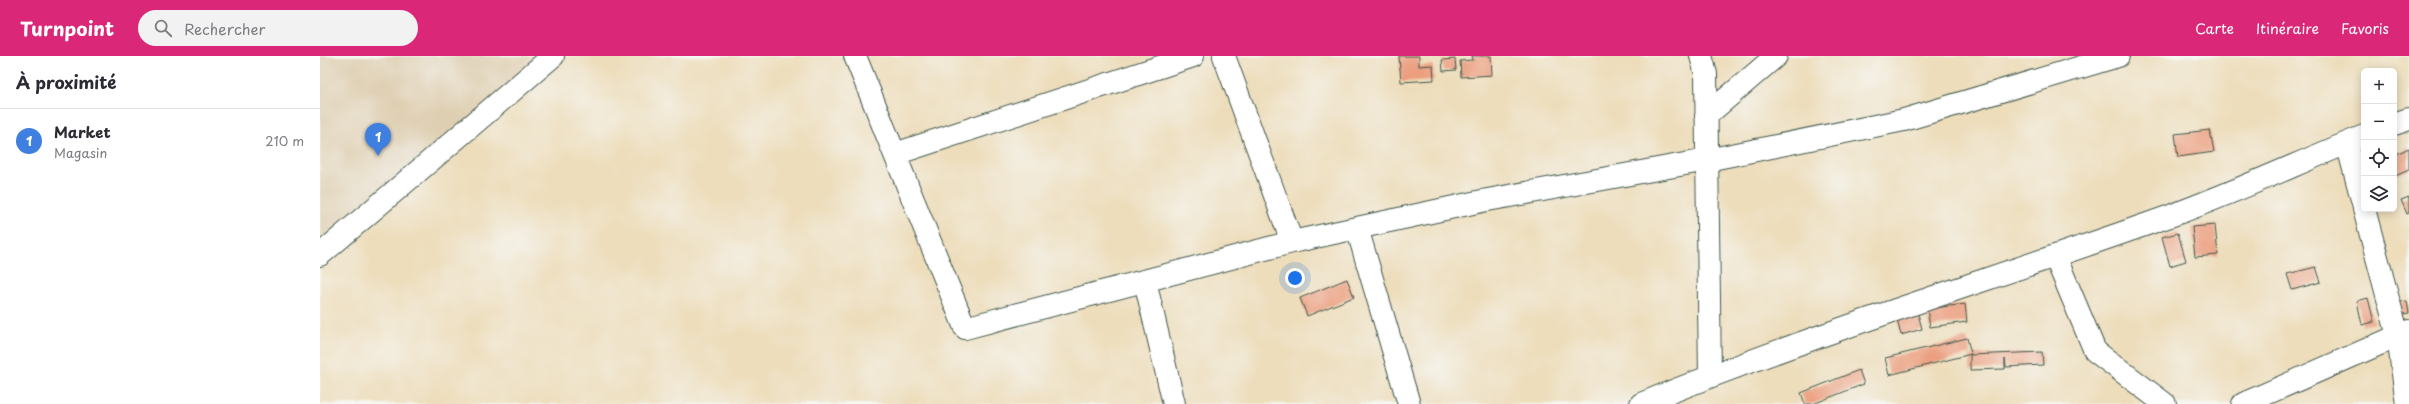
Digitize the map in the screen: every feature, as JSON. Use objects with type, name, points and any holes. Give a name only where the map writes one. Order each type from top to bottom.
[{"type":"street","points":[[320,255],[553,56]]},
{"type":"street","points":[[855,56],[965,328],[1292,242],[1482,201],[1706,160],[1904,120],[2118,56]]},
{"type":"street","points":[[895,154],[1193,56]]},
{"type":"street","points":[[1224,56],[1292,242]]},
{"type":"street","points":[[1701,56],[1706,74],[1710,376]]},
{"type":"street","points":[[1706,116],[1776,56]]},
{"type":"street","points":[[2397,123],[2409,119]]},
{"type":"street","points":[[1641,404],[1710,376],[2172,215],[2356,140],[2361,182]]},
{"type":"street","points":[[2365,212],[2403,334],[2407,404]]},
{"type":"street","points":[[1357,228],[1409,404]]},
{"type":"street","points":[[2055,256],[2095,351],[2165,404]]},
{"type":"street","points":[[1145,281],[1174,404]]},
{"type":"street","points":[[2243,404],[2403,334]]},
{"type":"shaded area","points":[[320,56],[553,56],[320,255]]},
{"type":"building","points":[[1399,56],[1419,56],[1419,66],[1433,65],[1434,80],[1401,82]]},
{"type":"building","points":[[1472,56],[1491,56],[1492,75],[1461,77],[1460,61],[1473,60]]},
{"type":"building","points":[[1455,59],[1456,70],[1443,71],[1442,60]]},
{"type":"building","points":[[2210,130],[2214,152],[2178,157],[2175,134]]},
{"type":"building","points":[[2409,148],[2409,170],[2397,175],[2397,154]]},
{"type":"building","points":[[2409,197],[2409,213],[2407,214],[2401,200]]},
{"type":"building","points":[[2215,225],[2218,255],[2195,257],[2192,227]]},
{"type":"building","points":[[2178,233],[2186,261],[2170,266],[2162,237]]},
{"type":"building","points":[[2316,267],[2321,282],[2292,290],[2287,274]]},
{"type":"building","points":[[1347,279],[1354,297],[1307,316],[1300,298]]},
{"type":"building","points":[[2368,298],[2374,322],[2362,325],[2357,301]]},
{"type":"building","points":[[2407,301],[2409,313],[2394,316],[2392,303]]},
{"type":"building","points":[[1965,304],[1967,322],[1930,327],[1927,309]]},
{"type":"building","points":[[1918,314],[1922,329],[1901,335],[1897,320]]},
{"type":"building","points":[[1967,338],[1971,354],[1889,375],[1885,358]]},
{"type":"building","points":[[2042,352],[2043,365],[2006,367],[2005,359],[2005,369],[1970,370],[1970,355]]},
{"type":"building","points":[[1859,370],[1864,384],[1813,404],[1805,404],[1801,393]]},
{"type":"place","name":"Market","points":[[378,156]]}]
